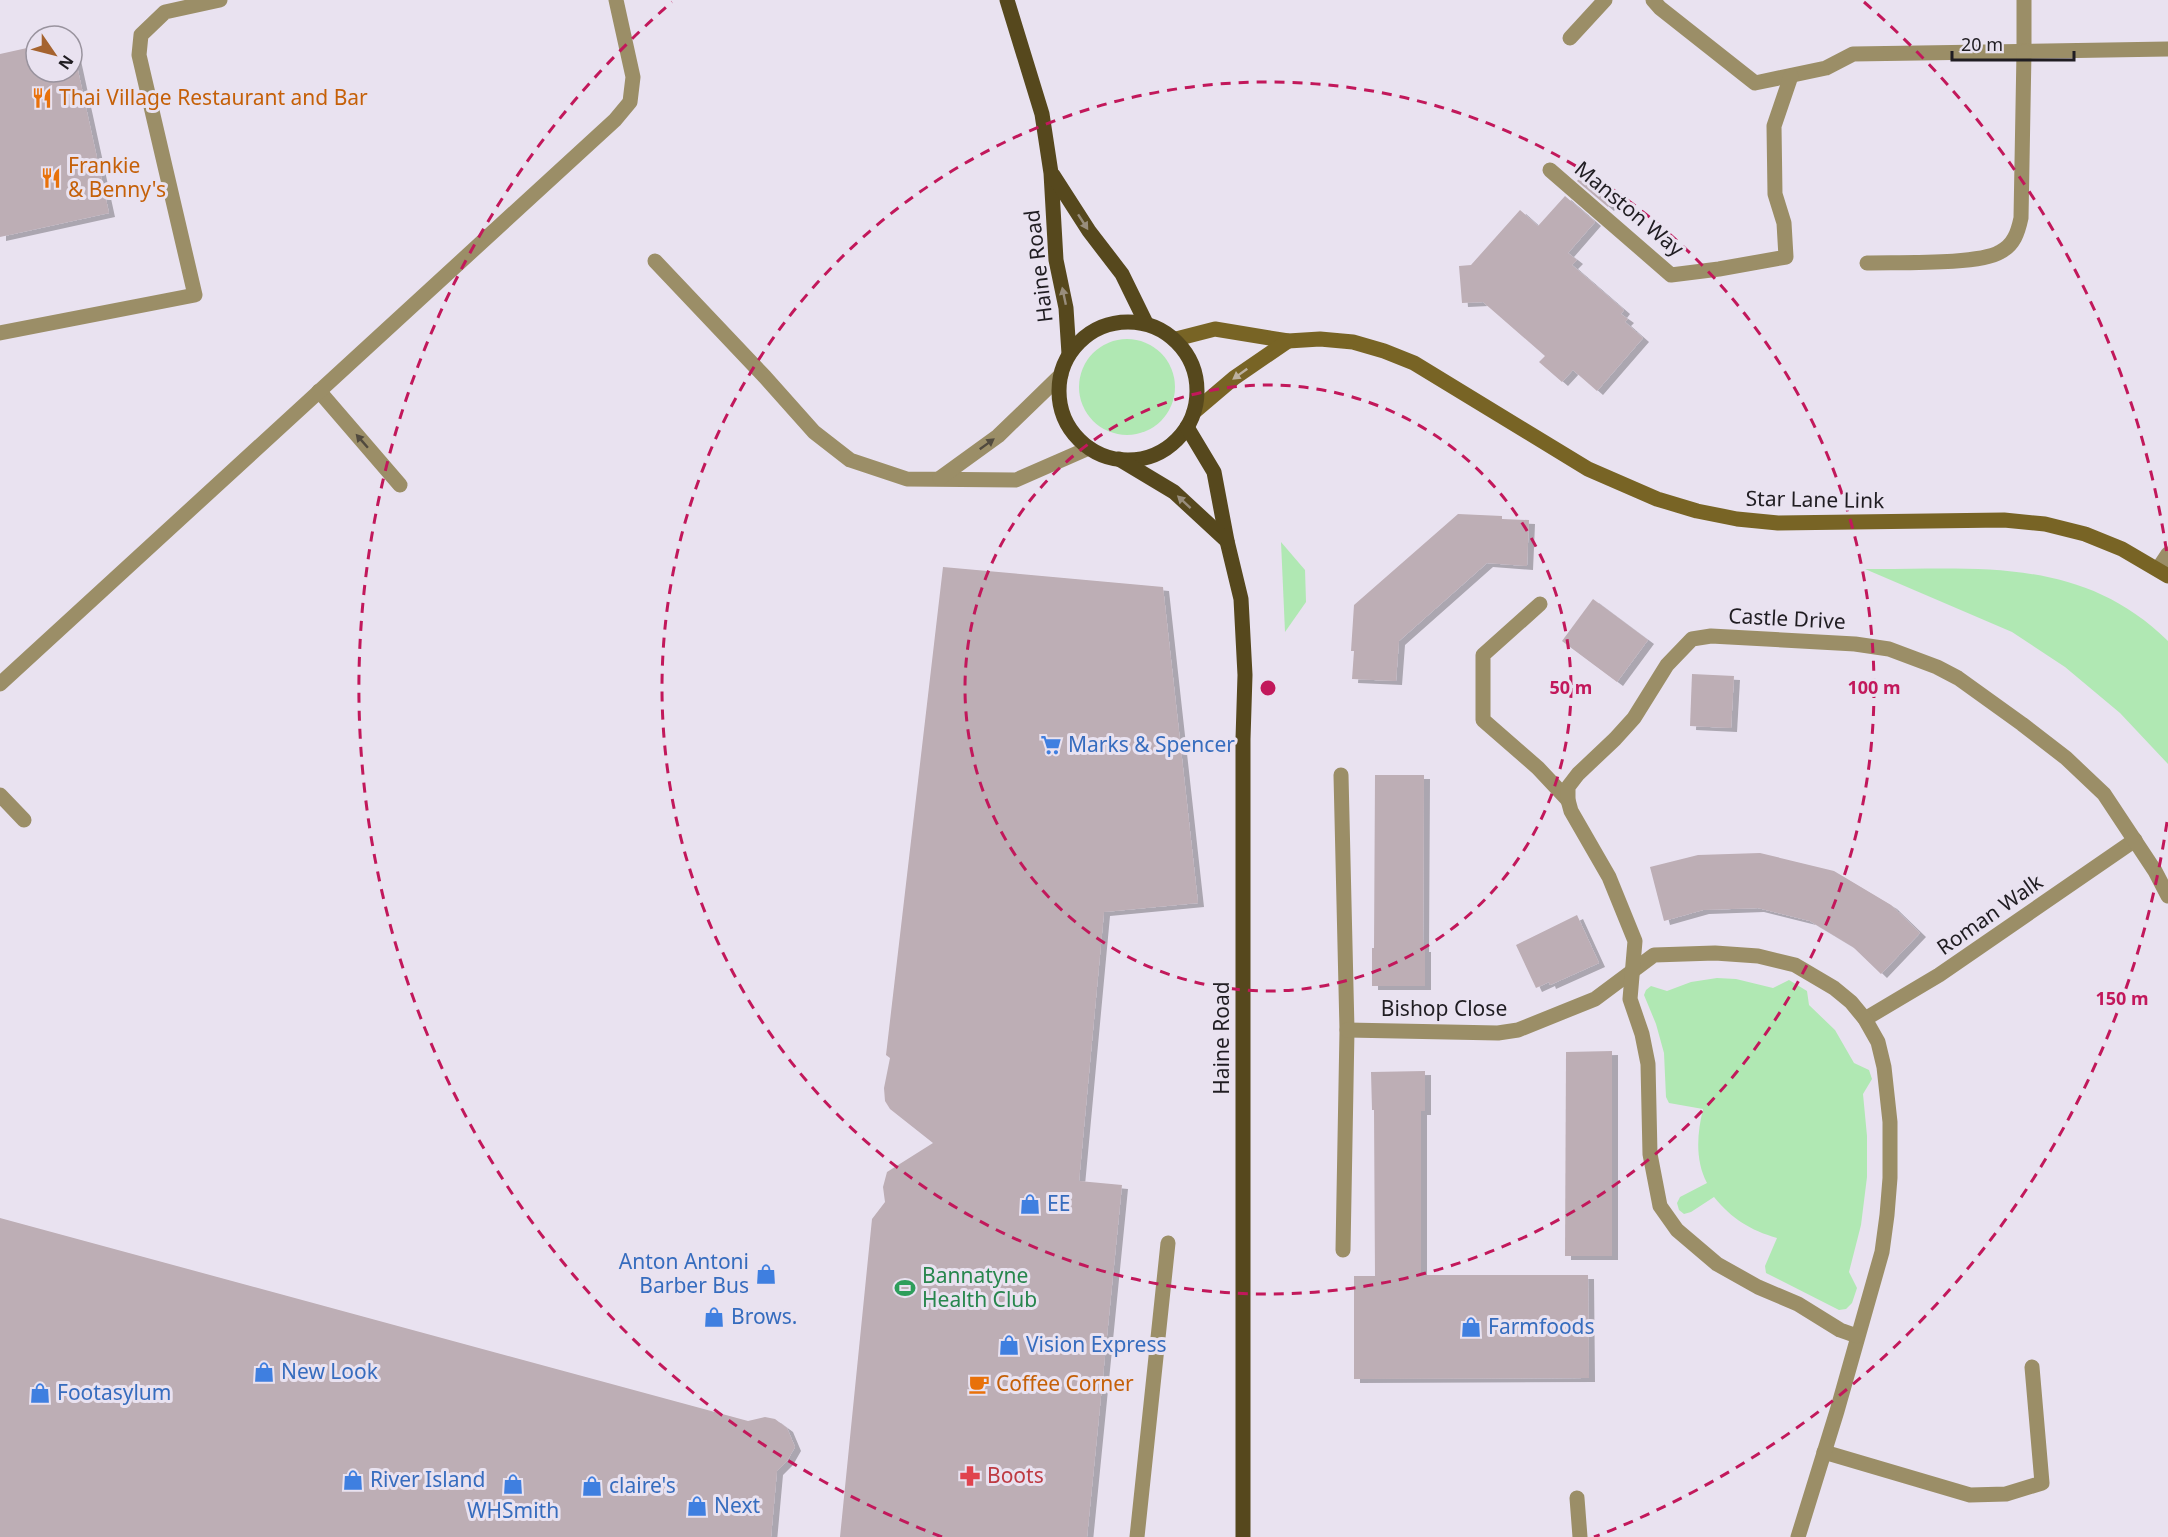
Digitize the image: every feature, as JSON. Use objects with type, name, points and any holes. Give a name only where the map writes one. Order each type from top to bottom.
[{"type":"main road","name":"Haine Road","points":[[1007,0],[1042,114],[1051,173],[1056,260],[1066,308],[1069,354]]},
{"type":"main road","name":"Haine Road","points":[[1051,173],[1089,231],[1122,274],[1146,323]]},
{"type":"main road","name":"Haine Road","points":[[1124,321],[1146,323],[1162,329],[1176,339],[1188,354],[1195,372],[1198,392],[1194,412],[1187,428],[1174,442],[1157,454],[1138,459],[1119,459],[1103,455],[1089,448],[1074,434],[1064,416],[1059,396],[1061,375],[1069,354],[1084,337],[1103,326],[1124,321]]},
{"type":"main road","name":"Haine Road","points":[[1187,428],[1214,472],[1240,599],[1245,675],[1243,751],[1243,1537]]},
{"type":"main road","name":"Haine Road","points":[[1119,459],[1174,492],[1227,541]]},
{"type":"street","points":[[0,333],[195,295],[139,55],[141,35],[165,12],[220,0]]},
{"type":"street","points":[[0,684],[599,135],[630,102],[633,77],[616,0]]},
{"type":"street","points":[[1570,38],[1605,0]]},
{"type":"street","points":[[1653,0],[1755,83],[1826,68],[1853,54],[2168,49]]},
{"type":"street","points":[[1867,262],[1981,259],[2002,251],[2018,232],[2021,218],[2024,0]]},
{"type":"street","name":"Manston Way","points":[[1550,170],[1671,275],[1786,257],[1784,223],[1775,194],[1774,126],[1791,76]]},
{"type":"street","points":[[655,261],[814,432],[850,460],[907,479],[1016,480],[1089,448]]},
{"type":"street","name":"Star Lane Link","points":[[1176,339],[1215,329],[1288,340],[1320,339],[1353,342],[1384,351],[1414,363],[1588,469],[1657,499],[1697,511],[1778,524],[2004,520],[2045,524],[2085,534],[2113,545],[2163,572]]},
{"type":"street","points":[[1194,412],[1234,378],[1288,340]]},
{"type":"street","points":[[940,478],[998,436],[1061,375]]},
{"type":"street","points":[[319,391],[400,485]]},
{"type":"street","points":[[2163,572],[2168,554]]},
{"type":"street","points":[[1540,604],[1484,655],[1483,720],[1538,768],[1568,800],[1571,811],[1609,878],[1635,941],[1630,999],[1642,1034],[1648,1064],[1650,1154],[1660,1206],[1677,1230],[1717,1264],[1758,1287],[1797,1304],[1840,1330],[1857,1336]]},
{"type":"street","name":"Castle Drive","points":[[1568,800],[1568,787],[1578,774],[1615,740],[1634,718],[1667,665],[1692,639],[1711,636],[1855,644],[1889,649],[1937,667],[1978,692],[2066,758],[2104,794],[2155,871],[2168,896]]},
{"type":"street","points":[[1341,776],[1347,1030],[1343,1250]]},
{"type":"street","points":[[0,795],[24,820]]},
{"type":"street","name":"Roman Walk","points":[[1865,1019],[1939,975],[2135,840]]},
{"type":"street","name":"Bishop Close","points":[[1347,1030],[1498,1033],[1518,1030],[1595,999],[1654,955],[1758,956],[1795,965],[1815,975],[1843,995],[1865,1019],[1878,1042],[1884,1067],[1890,1122],[1890,1178],[1882,1252],[1798,1537]]},
{"type":"street","points":[[1137,1537],[1168,1243]]},
{"type":"street","points":[[1824,1452],[1970,1495],[2006,1494],[2042,1483],[2032,1367]]},
{"type":"street","points":[[1576,1498],[1580,1537]]},
{"type":"green space","points":[[1127,339],[1145,343],[1161,353],[1171,369],[1175,387],[1171,405],[1161,421],[1145,431],[1127,435],[1109,431],[1093,421],[1083,405],[1079,387],[1083,369],[1093,353],[1109,343]]},
{"type":"green space","points":[[1281,542],[1305,570],[1306,602],[1285,632]]},
{"type":"green space","points":[[1865,569],[1947,569],[2026,573],[2063,581],[2099,594],[2134,613],[2168,641],[2168,764],[2120,713],[2065,667],[2012,632]]},
{"type":"green space","points":[[1717,978],[1736,979],[1773,988],[1789,980],[1807,991],[1809,1005],[1835,1030],[1854,1063],[1869,1070],[1872,1079],[1863,1094],[1867,1136],[1867,1177],[1861,1225],[1849,1272],[1857,1288],[1852,1303],[1846,1309],[1839,1310],[1766,1273],[1765,1266],[1777,1238],[1742,1223],[1714,1197],[1691,1212],[1684,1214],[1679,1210],[1677,1203],[1680,1197],[1707,1183],[1700,1165],[1698,1147],[1703,1109],[1669,1103],[1666,1097],[1664,1053],[1656,1024],[1644,995],[1651,986],[1667,991],[1691,982]]},
{"type":"building","name":"Frankie & Benny's","points":[[24,49],[24,84],[81,84],[109,213],[0,237],[0,54]]},
{"type":"building","points":[[1581,176],[1611,203],[1608,207],[1577,181]]},
{"type":"building","points":[[1565,196],[1595,222],[1568,253],[1577,260],[1572,265],[1624,310],[1621,314],[1628,319],[1625,322],[1643,338],[1597,391],[1573,370],[1562,382],[1539,362],[1545,356],[1483,302],[1462,303],[1459,266],[1471,265],[1520,210],[1538,226]]},
{"type":"building","points":[[1458,514],[1529,520],[1527,566],[1487,563],[1399,641],[1396,681],[1352,679],[1354,605]]},
{"type":"building","points":[[943,567],[1163,587],[1198,903],[1104,912],[1079,1181],[1122,1185],[1087,1537],[840,1537],[872,1219],[885,1202],[883,1187],[887,1172],[933,1143],[890,1109],[885,1101],[884,1088],[890,1058],[886,1055]]},
{"type":"building","points":[[1593,599],[1648,640],[1617,682],[1562,641]]},
{"type":"building","points":[[1692,674],[1734,676],[1731,728],[1690,726]]},
{"type":"building","points":[[1375,775],[1424,775],[1423,948],[1425,948],[1425,986],[1372,986]]},
{"type":"building","points":[[1760,853],[1834,871],[1891,905],[1920,933],[1881,974],[1853,947],[1810,921],[1758,908],[1703,910],[1664,921],[1650,867],[1698,855]]},
{"type":"building","points":[[1577,915],[1599,963],[1550,985],[1549,982],[1536,988],[1516,945]]},
{"type":"building","points":[[1612,1051],[1612,1256],[1565,1256],[1566,1052]]},
{"type":"building","name":"Farmfoods","points":[[1425,1071],[1425,1111],[1421,1111],[1421,1275],[1588,1275],[1589,1378],[1354,1379],[1354,1276],[1375,1276],[1374,1110],[1372,1110],[1371,1072]]},
{"type":"building","points":[[0,1218],[748,1421],[765,1417],[775,1419],[787,1428],[795,1447],[787,1461],[777,1471],[771,1537],[0,1537]]},
{"type":"place","name":"Thai Village Restaurant and Bar","points":[[42,98]]},
{"type":"place","name":"Frankie & Benny's","points":[[51,178]]},
{"type":"place","name":"Marks & Spencer","points":[[1051,745]]},
{"type":"place","name":"EE","points":[[1030,1204]]},
{"type":"place","name":"Anton Antoni Barber Bus","points":[[766,1274]]},
{"type":"place","name":"Bannatyne Health Club","points":[[905,1288]]},
{"type":"place","name":"Brows.","points":[[714,1317]]},
{"type":"place","name":"Farmfoods","points":[[1471,1327]]},
{"type":"place","name":"Vision Express","points":[[1009,1345]]},
{"type":"place","name":"New Look","points":[[264,1372]]},
{"type":"place","name":"Coffee Corner","points":[[979,1384]]},
{"type":"place","name":"Footasylum","points":[[40,1393]]},
{"type":"place","name":"Boots","points":[[970,1476]]},
{"type":"place","name":"River Island","points":[[353,1480]]},
{"type":"place","name":"WHSmith","points":[[513,1484]]},
{"type":"place","name":"claire's","points":[[592,1486]]},
{"type":"place","name":"Next","points":[[697,1506]]}]
